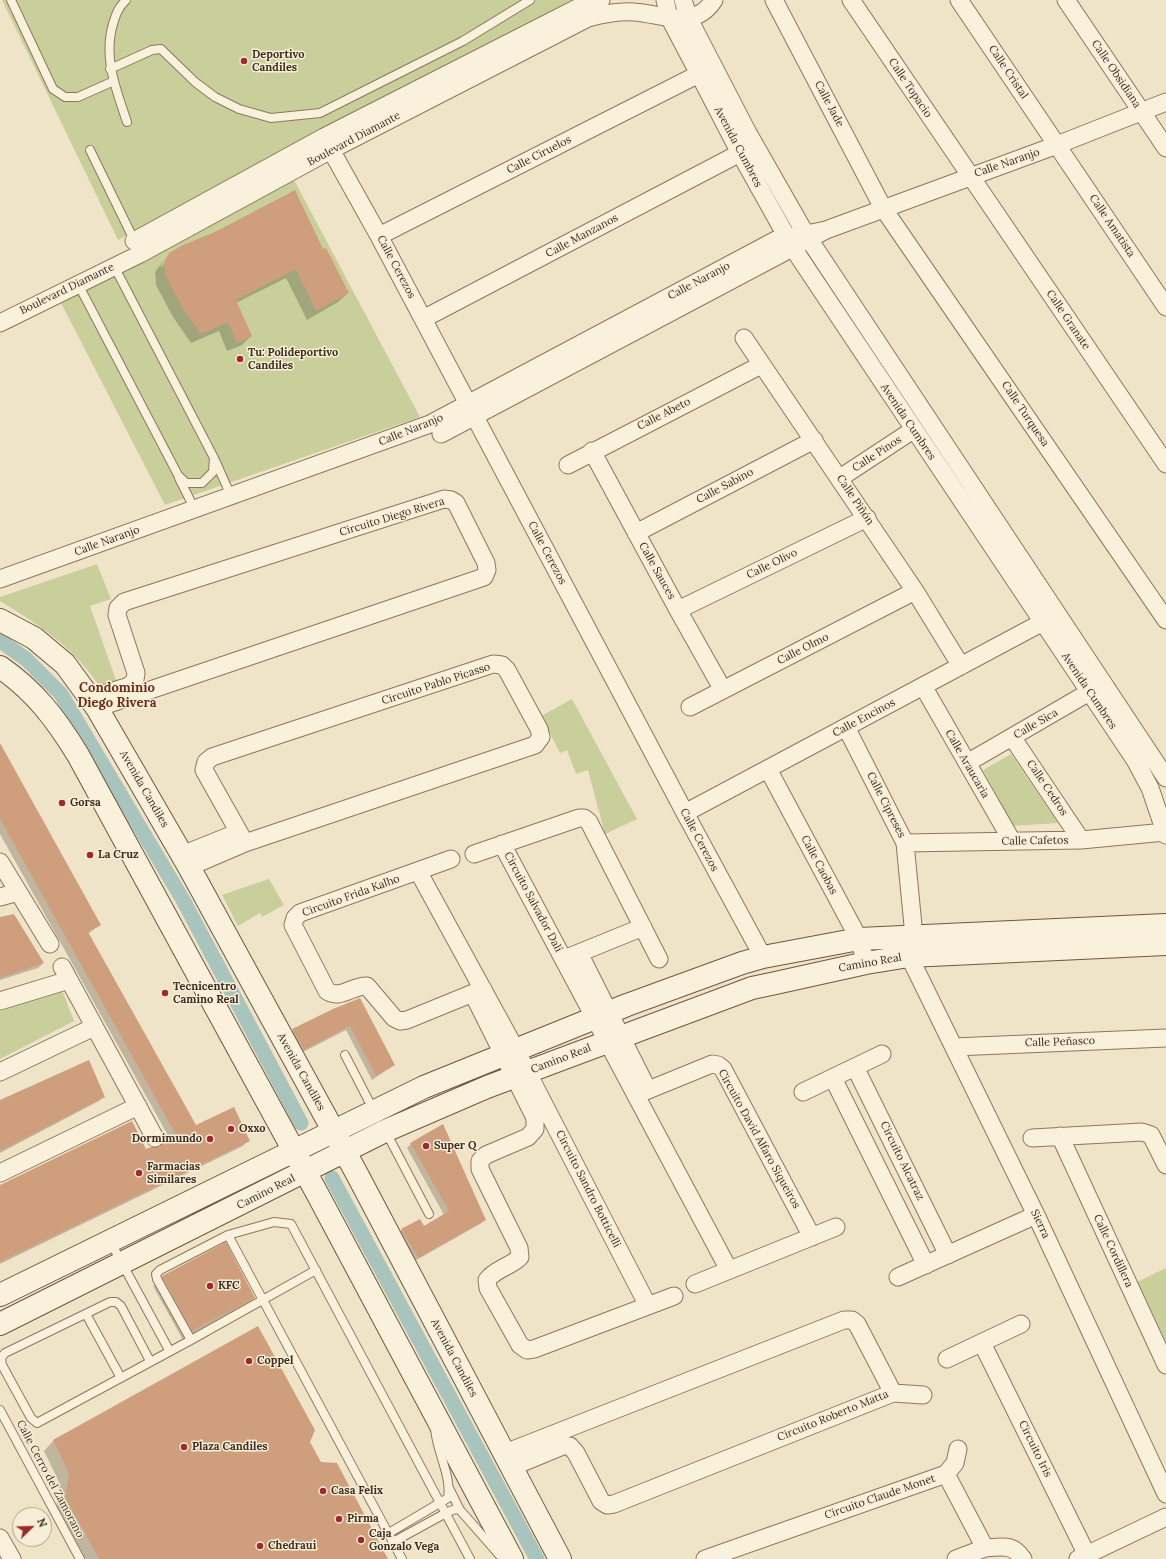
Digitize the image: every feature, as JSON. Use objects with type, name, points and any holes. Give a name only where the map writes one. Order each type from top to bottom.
[{"type":"street","name":"Boulevard Diamante","points":[[0,323],[114,266],[137,247],[324,137],[580,6],[601,0]]},
{"type":"street","points":[[666,0],[682,0]]},
{"type":"street","name":"Avenida Cumbres","points":[[666,0],[669,17],[740,154],[790,243],[913,430],[1043,622],[1166,778]]},
{"type":"street","name":"Avenida Cumbres","points":[[682,0],[689,19],[748,133],[807,236],[1096,688],[1150,788],[1166,834]]},
{"type":"street","points":[[689,19],[702,13],[714,0]]},
{"type":"street","name":"Calle Jade","points":[[774,0],[883,208]]},
{"type":"street","name":"Calle Topacio","points":[[851,0],[969,176]]},
{"type":"street","name":"Calle Cristal","points":[[959,0],[1057,145]]},
{"type":"street","name":"Calle Obsidiana","points":[[1066,0],[1166,148]]},
{"type":"street","name":"Boulevard Diamante","points":[[137,247],[331,150],[588,18],[612,12],[634,12],[689,19]]},
{"type":"street","name":"Calle Ciruelos","points":[[379,236],[699,74]]},
{"type":"street","name":"Calle Naranjo","points":[[441,434],[472,411],[790,243],[969,176],[1057,145],[1166,102]]},
{"type":"street","name":"Calle Amatista","points":[[1057,145],[1166,307]]},
{"type":"street","name":"Calle Cerezos","points":[[331,150],[424,319],[685,813],[763,957]]},
{"type":"street","name":"Calle Manzanos","points":[[424,319],[740,154]]},
{"type":"street","name":"Calle Granate","points":[[969,176],[1166,464]]},
{"type":"street","name":"Calle Turquesa","points":[[883,208],[1166,620]]},
{"type":"street","name":"Calle Piñón","points":[[744,338],[915,590],[961,666]]},
{"type":"street","name":"Calle Abeto","points":[[568,465],[592,451],[761,365]]},
{"type":"street","name":"Calle Naranjo","points":[[0,579],[430,424],[472,411]]},
{"type":"street","name":"Calle Pinos","points":[[840,478],[913,430]]},
{"type":"street","name":"Calle Sabino","points":[[636,533],[814,440]]},
{"type":"street","name":"Calle Sauces","points":[[592,451],[723,690]]},
{"type":"street","name":"Circuito Diego Rivera","points":[[444,499],[451,500],[456,503],[486,563],[487,570],[484,577],[94,703],[129,686],[135,680],[136,673],[117,615],[118,608],[124,602],[444,499]]},
{"type":"street","name":"Calle Olivo","points":[[678,610],[867,518]]},
{"type":"street","name":"Calle Olmo","points":[[690,707],[915,590]]},
{"type":"street","name":"Avenida Candiles","points":[[0,620],[34,638],[46,647],[65,664],[94,703],[185,861],[345,1152],[560,1559]]},
{"type":"street","name":"Calle Encinos","points":[[685,813],[1043,622]]},
{"type":"street","name":"Circuito Pablo Picasso","points":[[185,861],[242,838],[535,745],[540,737],[539,729],[507,670],[502,665],[493,664],[212,757],[206,762],[204,770],[242,838]]},
{"type":"street","points":[[0,667],[34,694],[58,723],[305,1172],[350,1264],[407,1361],[512,1559]]},
{"type":"street","name":"Calle Araucaria","points":[[923,686],[1012,841]]},
{"type":"street","name":"Calle Sica","points":[[967,763],[1096,688]]},
{"type":"street","name":"Calle Cipreses","points":[[846,727],[905,843],[914,936]]},
{"type":"street","name":"Calle Cedros","points":[[1012,737],[1081,840]]},
{"type":"street","name":"Calle Caobas","points":[[768,769],[859,939],[866,963]]},
{"type":"street","name":"Circuito Salvador Dalí","points":[[474,854],[579,818],[584,818],[588,822],[659,959]]},
{"type":"street","name":"Calle Cafetos","points":[[905,843],[1081,840],[1166,834]]},
{"type":"street","name":"Circuito Salvador Dalí","points":[[502,844],[571,956],[602,1015]]},
{"type":"street","name":"Circuito Frida Kalho","points":[[451,859],[300,913],[295,918],[293,925],[327,991],[332,994],[338,994],[362,986],[367,986],[394,1018],[400,1021],[407,1020],[478,991]]},
{"type":"street","points":[[0,862],[50,944]]},
{"type":"street","points":[[418,871],[521,1074],[535,1118],[535,1129],[528,1137],[486,1155],[480,1161],[480,1169],[519,1248],[520,1257],[514,1263],[492,1273],[487,1280],[488,1288],[520,1346],[527,1350],[534,1349],[674,1296]]},
{"type":"street","points":[[0,897],[18,892]]},
{"type":"street","name":"Camino Real","points":[[0,1295],[333,1130],[424,1087],[602,1015],[763,957],[859,939],[1166,925]]},
{"type":"street","name":"Circuito Salvador Dalí","points":[[571,956],[643,928]]},
{"type":"street","name":"Camino Real","points":[[0,1324],[385,1131],[521,1074],[752,988],[866,963],[909,956],[1166,944]]},
{"type":"street","name":"Sierra","points":[[909,956],[1036,1215],[1166,1494]]},
{"type":"street","points":[[0,1001],[65,973],[156,1138]]},
{"type":"street","points":[[602,1015],[642,1092],[729,1270]]},
{"type":"street","points":[[0,1072],[94,1027]]},
{"type":"street","name":"Calle Peñasco","points":[[954,1047],[1166,1038]]},
{"type":"street","points":[[803,1092],[882,1054]]},
{"type":"street","name":"Circuito David Alfaro Siqueiros","points":[[642,1092],[712,1064],[718,1065],[723,1069],[812,1237]]},
{"type":"street","name":"Circuito Alcatraz","points":[[855,1067],[948,1256]]},
{"type":"street","name":"Circuito Sandro Botticelli","points":[[521,1074],[648,1306]]},
{"type":"street","points":[[833,1078],[926,1265]]},
{"type":"street","points":[[0,1173],[138,1106]]},
{"type":"street","points":[[1032,1138],[1142,1132],[1151,1135],[1166,1165]]},
{"type":"street","name":"Calle Cordillera","points":[[1060,1136],[1166,1365]]},
{"type":"street","points":[[898,1276],[948,1256],[1036,1215]]},
{"type":"street","points":[[696,1284],[836,1227]]},
{"type":"street","name":"Circuito Roberto Matta","points":[[844,1320],[852,1320],[857,1324],[893,1392],[614,1504],[607,1505],[601,1501],[576,1453],[570,1446],[563,1446],[508,1460],[844,1320]]},
{"type":"street","points":[[947,1359],[1021,1324]]},
{"type":"street","name":"Circuito Iris","points":[[982,1342],[1083,1557],[1166,1517]]},
{"type":"street","points":[[893,1392],[923,1395]]},
{"type":"street","points":[[946,1474],[955,1463],[958,1449]]},
{"type":"street","name":"Circuito Claude Monet","points":[[705,1559],[946,1474],[985,1548]]},
{"type":"street","points":[[0,1538],[12,1559]]},
{"type":"street","points":[[956,1559],[985,1548],[1010,1547],[1016,1549],[1023,1559]]},
{"type":"lane","points":[[11,0],[53,89],[65,98],[78,97],[114,81]]},
{"type":"lane","points":[[126,0],[119,7],[109,38],[110,69],[127,122]]},
{"type":"lane","points":[[110,69],[152,50],[161,49],[195,82],[215,97],[239,109],[271,118],[320,113],[463,41],[530,0]]},
{"type":"lane","points":[[90,150],[137,247]]},
{"type":"lane","points":[[114,266],[214,458],[231,496]]},
{"type":"lane","points":[[78,284],[178,475],[194,510]]},
{"type":"lane","points":[[178,475],[186,483],[202,483],[213,472],[214,458]]},
{"type":"lane","points":[[345,1055],[429,1214]]},
{"type":"lane","points":[[191,1340],[156,1274],[160,1270],[228,1235],[274,1222],[291,1224],[470,1559]]},
{"type":"lane","points":[[228,1235],[402,1559]]},
{"type":"lane","points":[[110,1241],[169,1350]]},
{"type":"lane","points":[[150,1361],[121,1306],[116,1302],[110,1302],[5,1353],[1,1358],[6,1372],[31,1418],[37,1423],[121,1378],[169,1350],[191,1340],[316,1270]]},
{"type":"lane","points":[[86,1314],[121,1378]]},
{"type":"lane","points":[[389,1350],[407,1361]]},
{"type":"lane","name":"Calle Cerro del Zamorano","points":[[0,1410],[80,1559]]},
{"type":"lane","points":[[433,1411],[436,1441],[450,1488],[460,1510],[503,1559]]},
{"type":"lane","points":[[389,1533],[448,1498],[450,1488]]},
{"type":"lane","points":[[393,1542],[446,1513],[460,1510]]},
{"type":"green space","name":"Deportivo Candiles","points":[[2,0],[572,0],[118,240]]},
{"type":"green space","name":"Tu: Polideportivo Candiles","points":[[293,178],[420,417],[165,505],[60,301]]},
{"type":"green space","points":[[97,564],[111,599],[90,606],[117,683],[102,690],[92,675],[69,650],[43,629],[0,601],[0,597]]},
{"type":"green space","points":[[572,699],[637,819],[605,834],[588,770],[576,774],[567,750],[560,753],[541,716]]},
{"type":"green space","points":[[1011,754],[1058,823],[1013,826],[983,770]]},
{"type":"green space","points":[[269,879],[284,905],[262,917],[260,913],[238,926],[222,895]]},
{"type":"green space","points":[[62,990],[74,1021],[0,1059],[0,1011]]},
{"type":"green space","points":[[1166,1268],[1166,1349],[1135,1283]]},
{"type":"building","points":[[295,190],[323,249],[326,248],[349,293],[316,311],[296,269],[236,300],[252,336],[237,343],[228,322],[201,334],[182,307],[165,275],[164,262],[169,253],[183,245],[215,232]]},
{"type":"building","points":[[0,743],[101,925],[88,932],[196,1125],[234,1107],[250,1141],[0,1262],[0,1185],[132,1121],[146,1149],[151,1147],[159,1147],[164,1141],[176,1135],[0,819]]},
{"type":"building","points":[[14,914],[44,963],[0,978],[0,917]]},
{"type":"building","points":[[360,998],[395,1065],[376,1076],[350,1026],[304,1050],[292,1029]]},
{"type":"building","points":[[89,1060],[105,1097],[0,1151],[0,1100]]},
{"type":"building","points":[[443,1124],[486,1220],[418,1258],[401,1229],[420,1219],[424,1226],[449,1211],[410,1143]]},
{"type":"building","name":"KFC","points":[[226,1242],[255,1298],[192,1331],[162,1276]]},
{"type":"building","name":"Plaza Candiles","points":[[258,1326],[315,1430],[310,1442],[321,1462],[337,1463],[388,1559],[99,1559],[65,1497],[69,1474],[53,1440]]},
{"type":"waterway","points":[[0,641],[26,659],[61,694],[183,900],[301,1123]]},
{"type":"waterway","points":[[332,1178],[537,1559]]},
{"type":"place","name":"Deportivo Candiles","points":[[244,61]]},
{"type":"place","name":"Tu: Polideportivo Candiles","points":[[240,359]]},
{"type":"place","name":"Gorsa","points":[[62,803]]},
{"type":"place","name":"La Cruz","points":[[90,855]]},
{"type":"place","name":"Tecnicentro Camino Real","points":[[165,993]]},
{"type":"place","name":"Oxxo","points":[[231,1129]]},
{"type":"place","name":"Dormimundo","points":[[210,1139]]},
{"type":"place","name":"Super Q","points":[[426,1146]]},
{"type":"place","name":"Farmacias Similares","points":[[139,1173]]},
{"type":"place","name":"KFC","points":[[210,1286]]},
{"type":"place","name":"Coppel","points":[[249,1361]]},
{"type":"place","name":"Plaza Candiles","points":[[184,1447]]},
{"type":"place","name":"Casa Felix","points":[[323,1491]]},
{"type":"place","name":"Pirma","points":[[339,1519]]},
{"type":"place","name":"Caja Gonzalo Vega","points":[[361,1540]]},
{"type":"place","name":"Chedraui","points":[[260,1546]]},
{"type":"district","name":"Condominio Diego Rivera","points":[[117,696]]}]
